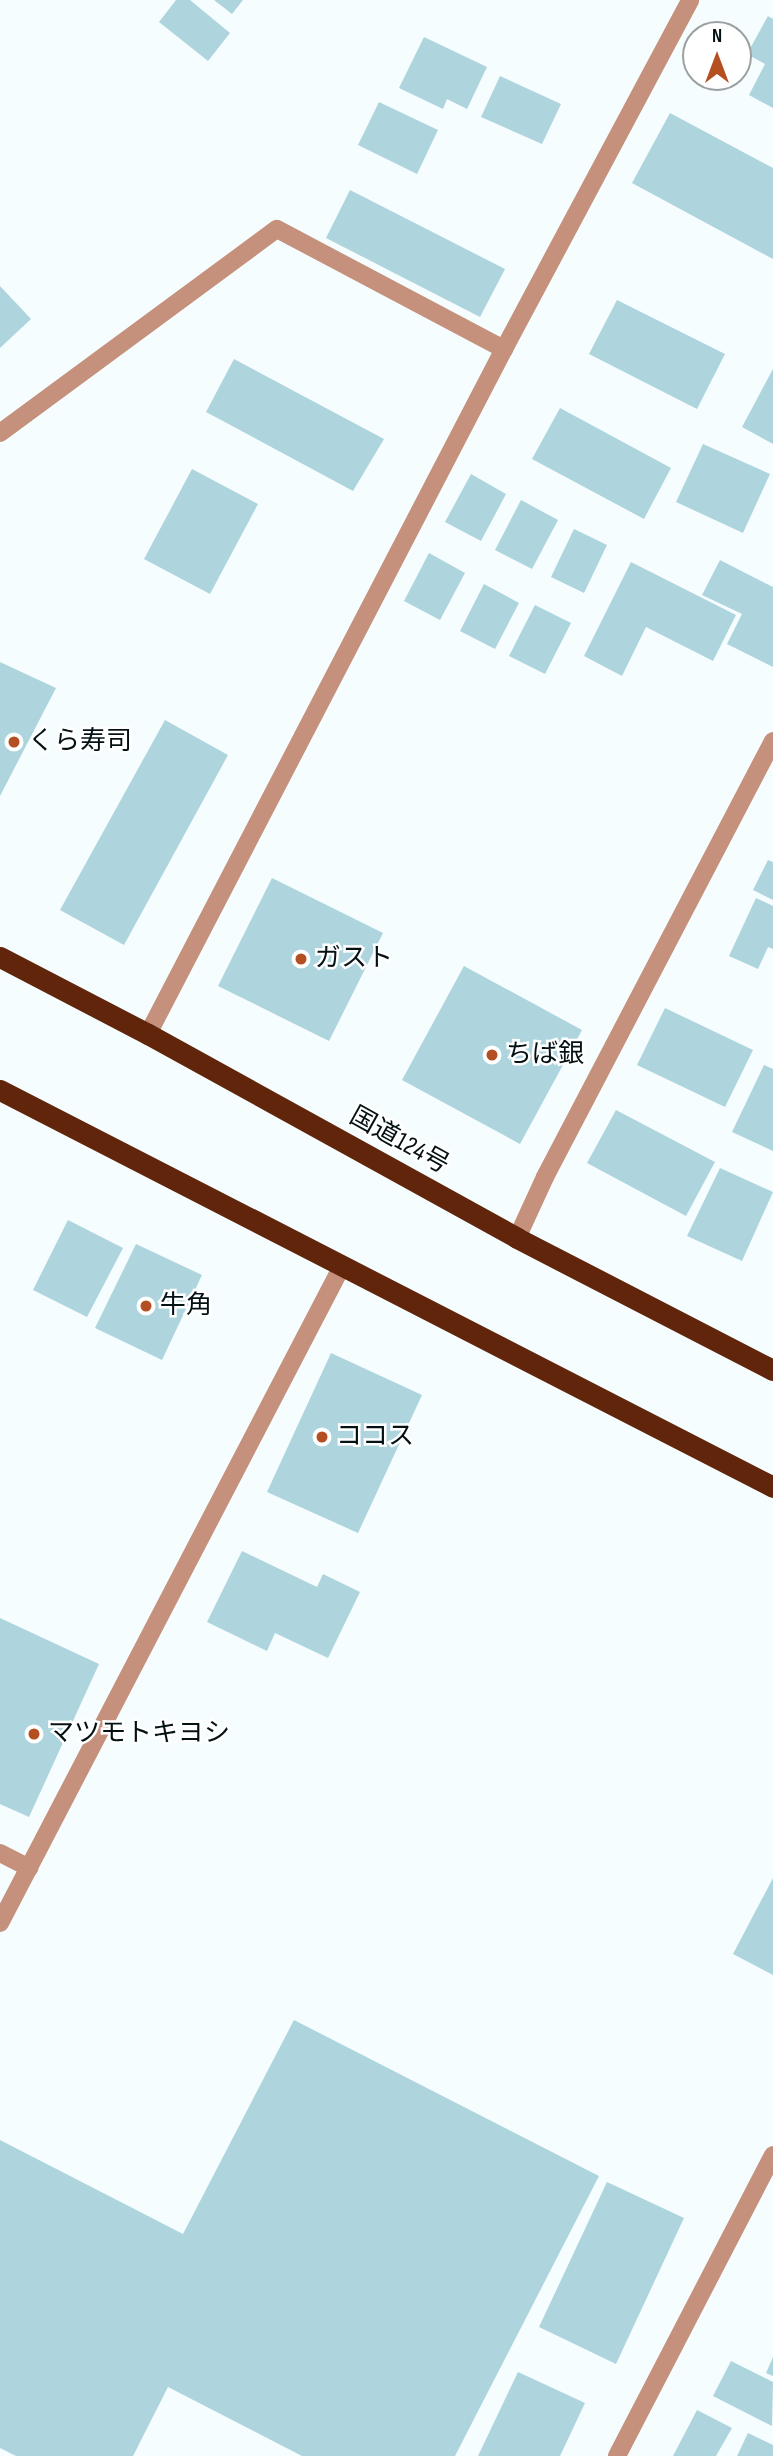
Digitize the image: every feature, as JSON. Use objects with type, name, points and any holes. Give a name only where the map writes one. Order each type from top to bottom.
[{"type":"highway","name":"国道124号","points":[[0,957],[148,1034],[517,1238],[773,1370]]},
{"type":"highway","points":[[0,1090],[773,1487]]},
{"type":"street","points":[[148,1034],[504,349],[690,0]]},
{"type":"street","points":[[0,433],[277,229],[504,349]]},
{"type":"street","points":[[517,1238],[545,1177],[773,741]]},
{"type":"street","points":[[0,1923],[342,1266]]},
{"type":"street","points":[[0,1853],[29,1868]]},
{"type":"street","points":[[617,2456],[773,2155]]},
{"type":"building","points":[[176,0],[190,0],[230,33],[208,61],[159,22]]},
{"type":"building","points":[[214,0],[243,0],[232,14]]},
{"type":"building","points":[[768,16],[773,19],[773,108],[749,95],[765,64],[752,57],[752,45]]},
{"type":"building","points":[[424,37],[487,67],[467,109],[447,99],[443,109],[399,88]]},
{"type":"building","points":[[500,76],[561,104],[542,144],[481,117]]},
{"type":"building","points":[[379,102],[438,130],[417,174],[358,145]]},
{"type":"building","points":[[670,113],[773,168],[773,259],[632,183]]},
{"type":"building","points":[[350,190],[505,269],[480,317],[326,238]]},
{"type":"building","points":[[0,286],[31,319],[0,348]]},
{"type":"building","points":[[617,300],[725,354],[697,409],[589,354]]},
{"type":"building","points":[[234,359],[384,439],[353,491],[206,412]]},
{"type":"building","points":[[773,369],[773,444],[742,427]]},
{"type":"building","points":[[560,408],[671,468],[644,519],[532,459]]},
{"type":"building","points":[[703,444],[770,474],[743,533],[676,502]]},
{"type":"building","points":[[192,469],[258,504],[210,594],[144,559]]},
{"type":"building","points":[[471,474],[506,494],[481,541],[445,522]]},
{"type":"building","points":[[521,500],[558,520],[532,569],[495,550]]},
{"type":"building","points":[[574,529],[607,545],[584,593],[551,577]]},
{"type":"building","points":[[429,553],[465,573],[440,620],[404,601]]},
{"type":"building","points":[[720,560],[773,587],[773,667],[727,644],[742,614],[702,595]]},
{"type":"building","points":[[631,562],[736,615],[713,661],[646,627],[622,676],[584,656]]},
{"type":"building","points":[[484,584],[519,603],[495,649],[460,631]]},
{"type":"building","points":[[535,605],[571,623],[545,674],[509,656]]},
{"type":"building","name":"くら寿司","points":[[0,662],[56,688],[0,796]]},
{"type":"building","points":[[165,720],[228,755],[124,945],[60,910]]},
{"type":"building","points":[[768,860],[773,862],[773,900],[753,890]]},
{"type":"building","name":"ガスト","points":[[272,878],[383,933],[329,1041],[218,986]]},
{"type":"building","points":[[756,898],[773,906],[773,949],[768,947],[758,969],[729,956]]},
{"type":"building","name":"ちば銀","points":[[464,966],[582,1030],[520,1144],[402,1080]]},
{"type":"building","points":[[665,1008],[753,1050],[725,1107],[637,1065]]},
{"type":"building","points":[[764,1065],[773,1069],[773,1151],[732,1132]]},
{"type":"building","points":[[616,1110],[715,1162],[686,1216],[587,1163]]},
{"type":"building","points":[[720,1168],[773,1192],[742,1261],[687,1236]]},
{"type":"building","points":[[68,1220],[123,1248],[87,1317],[33,1290]]},
{"type":"building","points":[[136,1244],[202,1275],[162,1360],[95,1328]]},
{"type":"building","points":[[331,1353],[422,1395],[358,1533],[267,1492]]},
{"type":"building","points":[[242,1551],[317,1587],[323,1574],[360,1592],[328,1658],[275,1633],[267,1651],[207,1622]]},
{"type":"building","name":"マツモトキヨシ","points":[[0,1618],[99,1664],[29,1817],[0,1804]]},
{"type":"building","points":[[773,1878],[773,1975],[733,1954]]},
{"type":"building","points":[[294,2020],[599,2176],[455,2456],[302,2456],[168,2387],[133,2456],[16,2456],[0,2448],[0,2140],[183,2234]]},
{"type":"building","points":[[607,2182],[684,2218],[616,2364],[539,2327]]},
{"type":"building","points":[[773,2357],[773,2376],[766,2373]]},
{"type":"building","points":[[731,2361],[773,2382],[772,2426],[713,2396]]},
{"type":"building","points":[[518,2372],[585,2403],[560,2456],[478,2456]]},
{"type":"building","points":[[697,2410],[732,2428],[716,2456],[673,2456]]},
{"type":"building","points":[[748,2433],[773,2445],[773,2456],[737,2456]]},
{"type":"place","name":"くら寿司","points":[[14,742]]},
{"type":"place","name":"ガスト","points":[[301,959]]},
{"type":"place","name":"ちば銀","points":[[492,1055]]},
{"type":"place","name":"牛角","points":[[146,1306]]},
{"type":"place","name":"ココス","points":[[322,1437]]},
{"type":"place","name":"マツモトキヨシ","points":[[34,1734]]}]
